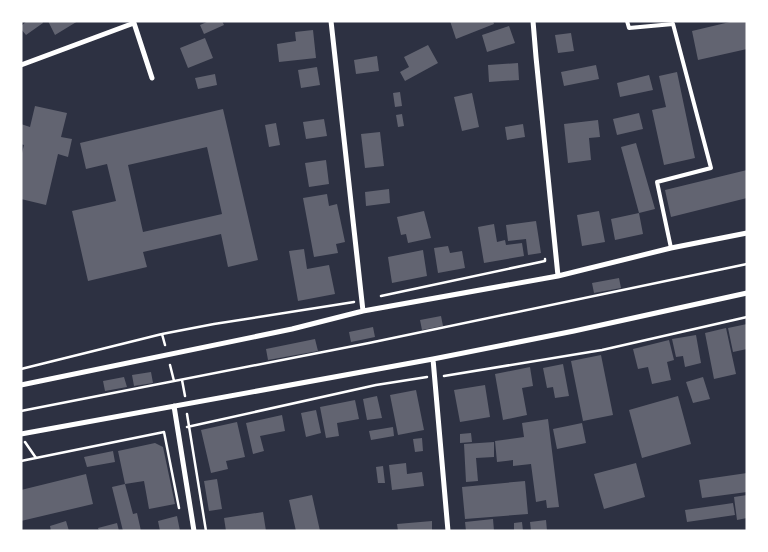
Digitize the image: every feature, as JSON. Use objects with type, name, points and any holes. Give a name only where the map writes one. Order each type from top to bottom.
[{"type":"street","points":[[331,21],[363,311]]},
{"type":"street","points":[[533,21],[558,276]]},
{"type":"street","points":[[21,65],[134,23],[152,78]]},
{"type":"street","points":[[21,385],[292,329],[363,311],[558,276],[671,248],[747,233]]},
{"type":"street","points":[[21,435],[433,359],[574,331],[747,293]]},
{"type":"street","points":[[433,359],[448,531]]},
{"type":"street","points":[[174,406],[194,531]]},
{"type":"lane","points":[[627,21],[629,28],[673,24],[711,168],[657,182],[671,248]]},
{"type":"path","points":[[21,411],[408,335],[747,264]]},
{"type":"path","points":[[177,429],[376,385],[602,350],[747,317]]},
{"type":"path","points":[[182,380],[206,531]]},
{"type":"path","points":[[21,461],[164,432],[180,513]]},
{"type":"path","points":[[21,435],[37,458]]},
{"type":"building","points":[[27,21],[42,21],[43,23],[26,35],[21,26]]},
{"type":"building","points":[[48,21],[78,21],[55,35]]},
{"type":"building","points":[[209,21],[222,21],[224,25],[204,34],[200,25]]},
{"type":"building","points":[[450,21],[493,21],[494,24],[456,39]]},
{"type":"building","points":[[734,21],[747,21],[747,49],[698,60],[692,31]]},
{"type":"building","points":[[509,26],[515,43],[487,52],[482,35]]},
{"type":"building","points":[[313,30],[316,58],[279,62],[277,44],[296,41],[295,32]]},
{"type":"building","points":[[571,33],[574,51],[558,53],[555,35]]},
{"type":"building","points":[[205,38],[213,58],[188,68],[180,48]]},
{"type":"building","points":[[428,45],[438,63],[405,81],[400,72],[409,67],[404,57]]},
{"type":"building","points":[[377,56],[379,71],[356,74],[354,60]]},
{"type":"building","points":[[518,63],[519,80],[489,82],[488,65]]},
{"type":"building","points":[[596,65],[599,79],[564,86],[561,72]]},
{"type":"building","points":[[317,67],[320,85],[301,88],[298,70]]},
{"type":"building","points":[[677,72],[695,158],[664,165],[652,110],[666,107],[659,76]]},
{"type":"building","points":[[215,74],[217,85],[198,89],[195,78]]},
{"type":"building","points":[[649,75],[653,90],[620,97],[617,83]]},
{"type":"building","points":[[400,92],[402,106],[395,107],[393,93]]},
{"type":"building","points":[[472,93],[479,127],[462,131],[454,97]]},
{"type":"building","points":[[35,106],[67,113],[61,137],[72,139],[68,157],[58,154],[46,205],[21,199],[21,157],[24,145],[21,144],[21,124],[30,127]]},
{"type":"building","points":[[223,109],[258,260],[228,267],[221,234],[143,252],[147,267],[88,281],[72,211],[116,201],[107,164],[86,169],[80,143]],"holes":[[[207,147],[222,214],[143,232],[128,165]]]},
{"type":"building","points":[[639,113],[643,129],[617,135],[613,119]]},
{"type":"building","points":[[402,114],[404,126],[398,127],[396,115]]},
{"type":"building","points":[[324,119],[327,136],[306,139],[303,122]]},
{"type":"building","points":[[598,120],[600,137],[589,138],[591,160],[568,163],[564,124]]},
{"type":"building","points":[[276,123],[280,145],[269,147],[265,125]]},
{"type":"building","points":[[523,124],[525,137],[507,140],[505,127]]},
{"type":"building","points":[[380,132],[384,166],[365,168],[361,134]]},
{"type":"building","points":[[636,143],[655,209],[639,213],[621,147]]},
{"type":"building","points":[[326,160],[329,184],[309,187],[305,163]]},
{"type":"building","points":[[747,170],[747,198],[671,217],[665,190]]},
{"type":"building","points":[[389,189],[390,203],[366,206],[365,192]]},
{"type":"building","points":[[327,194],[329,206],[337,204],[345,242],[336,244],[338,253],[314,257],[303,198]]},
{"type":"building","points":[[424,211],[431,238],[408,243],[406,234],[401,235],[397,217]]},
{"type":"building","points":[[599,211],[605,242],[582,246],[577,215]]},
{"type":"building","points":[[639,213],[643,234],[615,240],[611,219]]},
{"type":"building","points":[[536,221],[541,253],[528,255],[526,239],[508,241],[506,225]]},
{"type":"building","points":[[494,224],[497,242],[505,240],[506,245],[522,243],[524,256],[484,263],[478,227]]},
{"type":"building","points":[[448,246],[450,253],[462,251],[465,268],[438,273],[434,248]]},
{"type":"building","points":[[304,249],[307,269],[329,265],[335,294],[298,301],[289,251]]},
{"type":"building","points":[[423,250],[427,276],[392,283],[388,257]]},
{"type":"building","points":[[619,278],[621,288],[594,293],[592,283]]},
{"type":"building","points":[[441,316],[443,326],[422,330],[420,320]]},
{"type":"building","points":[[747,324],[747,349],[733,352],[728,328]]},
{"type":"building","points":[[373,327],[375,337],[351,342],[349,332]]},
{"type":"building","points":[[726,328],[736,374],[714,379],[705,333]]},
{"type":"building","points":[[696,335],[701,363],[685,367],[683,356],[676,357],[672,339]]},
{"type":"building","points":[[315,339],[318,351],[268,360],[266,349]]},
{"type":"building","points":[[669,340],[674,360],[667,362],[671,380],[652,384],[648,367],[638,369],[633,349]]},
{"type":"building","points":[[601,355],[613,415],[583,421],[571,361]]},
{"type":"building","points":[[563,364],[569,396],[555,398],[553,387],[547,388],[543,368]]},
{"type":"building","points":[[530,367],[533,386],[522,388],[527,415],[503,420],[495,374]]},
{"type":"building","points":[[151,372],[153,383],[134,386],[132,375]]},
{"type":"building","points":[[124,377],[127,387],[105,391],[103,381]]},
{"type":"building","points":[[703,377],[710,399],[693,403],[686,382]]},
{"type":"building","points":[[485,385],[490,417],[460,422],[454,390]]},
{"type":"building","points":[[416,390],[424,430],[398,435],[390,395]]},
{"type":"building","points":[[377,396],[382,418],[367,420],[363,399]]},
{"type":"building","points":[[678,396],[691,444],[642,458],[629,410]]},
{"type":"building","points":[[355,400],[359,419],[337,423],[339,436],[326,438],[320,407]]},
{"type":"building","points":[[316,410],[321,433],[306,437],[301,413]]},
{"type":"building","points":[[282,415],[285,431],[260,436],[264,451],[253,454],[246,423]]},
{"type":"building","points":[[548,419],[559,507],[547,508],[546,500],[536,502],[531,464],[513,466],[513,460],[497,462],[495,441],[524,437],[522,423]]},
{"type":"building","points":[[237,422],[245,457],[226,461],[228,469],[211,473],[201,430]]},
{"type":"building","points":[[582,423],[586,443],[557,449],[553,429]]},
{"type":"building","points":[[393,427],[394,436],[371,440],[369,431]]},
{"type":"building","points":[[471,433],[472,442],[460,443],[460,434]]},
{"type":"building","points":[[422,438],[423,451],[415,452],[413,439]]},
{"type":"building","points":[[494,442],[494,457],[476,458],[478,481],[466,482],[464,444]]},
{"type":"building","points":[[155,443],[163,447],[175,504],[149,509],[144,481],[125,484],[118,451]]},
{"type":"building","points":[[113,451],[115,462],[87,467],[84,457]]},
{"type":"building","points":[[406,463],[407,474],[422,472],[424,486],[392,490],[389,465]]},
{"type":"building","points":[[636,463],[645,497],[604,509],[594,474]]},
{"type":"building","points":[[383,466],[385,483],[378,483],[376,467]]},
{"type":"building","points":[[747,473],[747,492],[702,498],[699,480]]},
{"type":"building","points":[[86,474],[93,504],[21,521],[21,490]]},
{"type":"building","points":[[217,479],[222,509],[209,511],[204,481]]},
{"type":"building","points":[[525,481],[528,514],[465,519],[462,487]]},
{"type":"building","points":[[125,484],[133,514],[137,513],[141,531],[123,531],[112,487]]},
{"type":"building","points":[[312,495],[320,531],[296,531],[289,500]]},
{"type":"building","points":[[747,495],[747,518],[737,520],[734,497]]},
{"type":"building","points":[[733,503],[735,515],[687,522],[685,510]]},
{"type":"building","points":[[263,512],[266,531],[226,531],[224,518]]},
{"type":"building","points":[[177,516],[180,531],[160,531],[158,521]]},
{"type":"building","points":[[493,519],[494,531],[466,531],[465,522]]},
{"type":"building","points":[[546,520],[547,531],[531,531],[530,522]]},
{"type":"building","points":[[66,521],[69,531],[51,531],[50,526]]},
{"type":"building","points":[[432,521],[432,531],[398,531],[397,524]]},
{"type":"building","points":[[522,522],[523,531],[514,531],[514,523]]},
{"type":"building","points":[[117,523],[119,531],[99,531],[98,528]]}]
